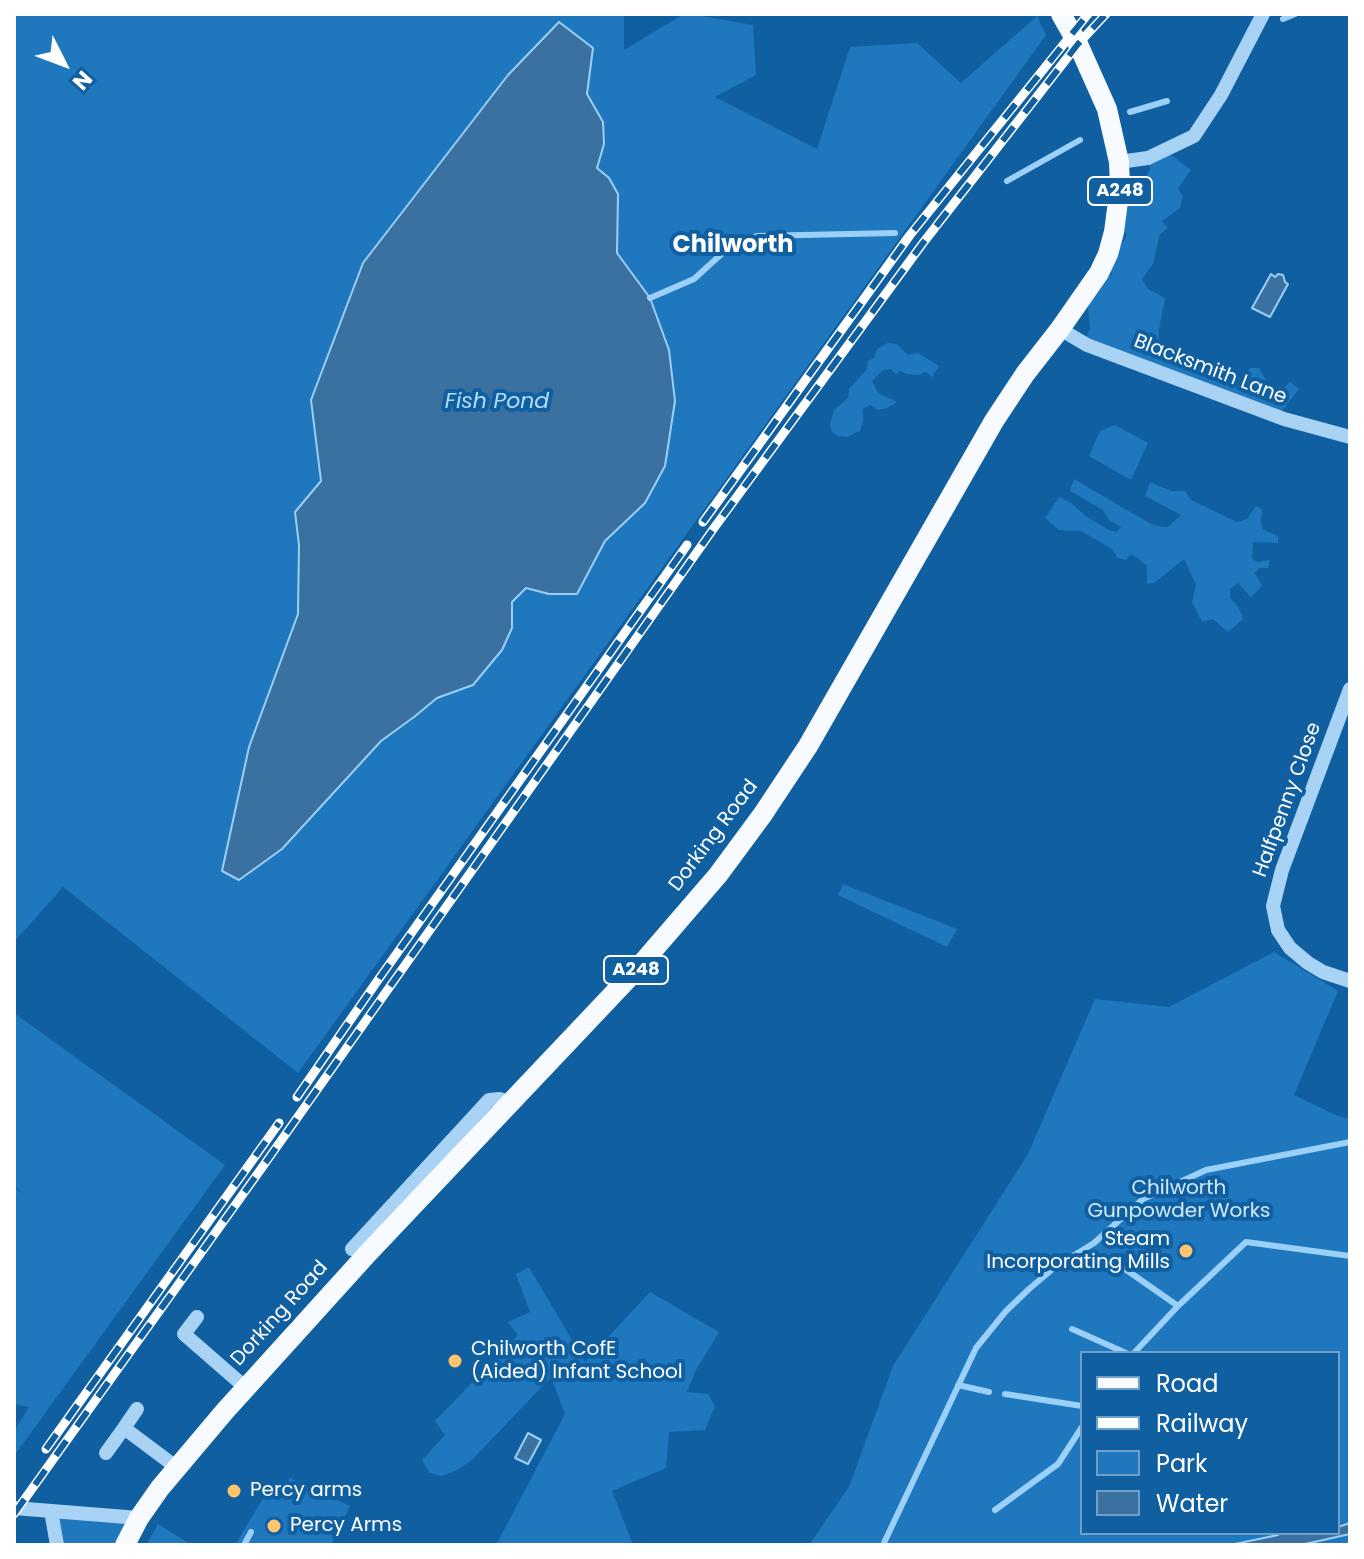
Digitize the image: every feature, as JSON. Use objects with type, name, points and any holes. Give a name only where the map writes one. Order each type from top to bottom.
[{"type":"main road","name":"Dorking Road","points":[[125,1545],[139,1518],[176,1467],[420,1188],[511,1103],[637,969],[718,875],[808,746],[994,421],[1093,281],[1108,254],[1118,208],[1119,162],[1107,109],[1061,14]]},
{"type":"street","points":[[1119,162],[1148,158],[1194,136],[1221,95],[1263,14]]},
{"type":"street","name":"Blacksmith Lane","points":[[1060,329],[1087,345],[1284,419],[1350,437]]},
{"type":"street","name":"Halfpenny Close","points":[[1350,689],[1282,870],[1273,906],[1278,930],[1290,948],[1323,972],[1350,981]]},
{"type":"street","points":[[352,1249],[420,1188]]},
{"type":"street","points":[[197,1317],[181,1339],[246,1388]]},
{"type":"street","points":[[106,1453],[137,1409]]},
{"type":"street","points":[[124,1428],[176,1467]]},
{"type":"street","points":[[14,1508],[139,1518]]},
{"type":"street","points":[[51,1511],[57,1545]]},
{"type":"green space","points":[[14,14],[624,14],[624,50],[684,14],[691,14],[753,25],[756,75],[715,97],[817,149],[850,47],[917,43],[961,83],[1037,16],[1046,35],[298,1073],[63,887],[14,942]],"holes":[[[593,48],[587,94],[603,122],[604,144],[597,168],[609,178],[618,194],[617,253],[650,298],[645,503],[605,541],[577,594],[549,594],[526,588],[511,602],[512,628],[473,685],[437,698],[381,741],[282,849],[249,747],[298,614],[296,512],[321,481],[311,400],[457,141],[508,75]]]},
{"type":"green space","points":[[1162,148],[1191,170],[1178,188],[1183,197],[1180,208],[1162,221],[1168,228],[1160,234],[1153,264],[1142,279],[1148,289],[1165,298],[1159,348],[1219,379],[1244,377],[1250,368],[1259,368],[1268,384],[1268,391],[1272,393],[1280,392],[1290,382],[1299,389],[1282,411],[1086,338],[1090,328],[1090,298],[1100,290],[1105,276],[1112,275],[1109,266],[1127,235],[1120,225],[1125,206],[1150,169],[1148,159]]},
{"type":"green space","points":[[888,343],[897,344],[908,355],[918,353],[939,366],[932,377],[926,372],[918,375],[900,371],[896,374],[891,369],[883,370],[872,381],[878,393],[897,402],[878,410],[870,405],[863,409],[860,431],[847,437],[838,436],[832,432],[830,425],[834,410],[848,398],[849,389],[867,369],[868,361],[874,358],[877,349]]},
{"type":"green space","points":[[1115,425],[1148,443],[1131,480],[1089,456],[1100,431]]},
{"type":"green space","points":[[1074,479],[1151,524],[1163,527],[1168,527],[1181,515],[1145,496],[1150,482],[1171,491],[1185,491],[1191,500],[1237,522],[1247,519],[1256,506],[1262,509],[1262,529],[1278,536],[1278,543],[1253,542],[1252,559],[1258,562],[1270,560],[1268,568],[1259,568],[1255,573],[1262,586],[1251,597],[1238,583],[1230,589],[1230,598],[1243,619],[1228,632],[1213,619],[1202,622],[1192,602],[1196,585],[1184,559],[1154,583],[1147,584],[1147,566],[1131,554],[1126,560],[1118,558],[1112,549],[1081,531],[1059,530],[1045,518],[1059,497],[1109,530],[1117,532],[1121,527],[1109,520],[1103,510],[1070,491]]},
{"type":"green space","points":[[843,884],[957,929],[947,947],[838,895]]},
{"type":"green space","name":"Chilworth Gunpowder Works","points":[[1274,952],[1338,991],[1294,1095],[1350,1119],[1350,1545],[809,1545],[849,1487],[893,1366],[1028,1154],[1095,999],[1169,1007]]},
{"type":"green space","points":[[14,1013],[225,1165],[14,1456],[14,1431],[29,1407],[14,1404],[14,1186],[25,1197],[14,1184]]},
{"type":"green space","points":[[529,1267],[585,1362],[650,1292],[719,1332],[696,1370],[687,1392],[708,1394],[715,1406],[705,1430],[669,1432],[666,1468],[612,1491],[632,1542],[624,1545],[496,1545],[565,1414],[551,1377],[471,1461],[441,1476],[430,1473],[422,1460],[445,1435],[435,1421],[518,1335],[508,1322],[530,1312],[516,1274]]},
{"type":"green space","points":[[290,1478],[350,1506],[331,1545],[235,1545],[270,1487],[280,1494]]},
{"type":"green space","points":[[51,1511],[139,1518],[125,1545],[57,1545]]},
{"type":"green space","points":[[158,1524],[192,1545],[146,1545]]},
{"type":"water","name":"Fish Pond","points":[[559,22],[593,48],[587,94],[603,122],[604,144],[597,168],[609,178],[618,194],[617,253],[650,298],[669,350],[675,401],[665,466],[645,503],[605,541],[577,594],[549,594],[526,588],[512,602],[512,628],[502,650],[473,685],[437,698],[381,741],[282,849],[239,880],[222,871],[249,747],[298,614],[299,545],[295,512],[321,481],[311,400],[363,263],[508,75]]},
{"type":"water","points":[[1271,274],[1275,277],[1283,275],[1288,284],[1270,317],[1252,308]]},
{"type":"water","points":[[528,1433],[541,1440],[528,1464],[515,1458]]},
{"type":"water","points":[[1350,1523],[1350,1534],[1305,1544],[1230,1545],[1278,1535],[1340,1535],[1340,1526]]},
{"type":"waterway","points":[[1283,19],[1295,14]]},
{"type":"waterway","points":[[1130,112],[1167,101]]},
{"type":"waterway","points":[[1007,181],[1080,140]]},
{"type":"waterway","points":[[650,298],[694,279],[727,249],[757,236],[895,233]]},
{"type":"waterway","points":[[883,1545],[976,1348],[1006,1311],[1029,1289],[1055,1267],[1094,1243],[1143,1199],[1206,1170],[1350,1142]]},
{"type":"waterway","points":[[1136,1351],[1246,1242],[1350,1256]]},
{"type":"waterway","points":[[1125,1269],[1178,1306]]},
{"type":"waterway","points":[[1072,1329],[1122,1351]]},
{"type":"waterway","points":[[958,1385],[989,1392]]},
{"type":"waterway","points":[[1005,1394],[1080,1406]]},
{"type":"waterway","points":[[995,1510],[1058,1464],[1080,1430]]},
{"type":"waterway","points":[[244,1545],[251,1532]]},
{"type":"railway","points":[[703,522],[910,235],[1088,14]]},
{"type":"railway","points":[[14,1514],[714,528],[923,243],[1078,44],[1106,14]]},
{"type":"railway","points":[[297,1097],[687,545]]},
{"type":"railway","points":[[46,1449],[279,1123]]},
{"type":"place","name":"Steam Incorporating Mills","points":[[1186,1251]]},
{"type":"place","name":"Chilworth CofE (Aided) Infant School","points":[[455,1361]]},
{"type":"place","name":"Percy arms","points":[[234,1491]]},
{"type":"place","name":"Percy Arms","points":[[274,1526]]},
{"type":"district","name":"Chilworth","points":[[733,246]]}]
